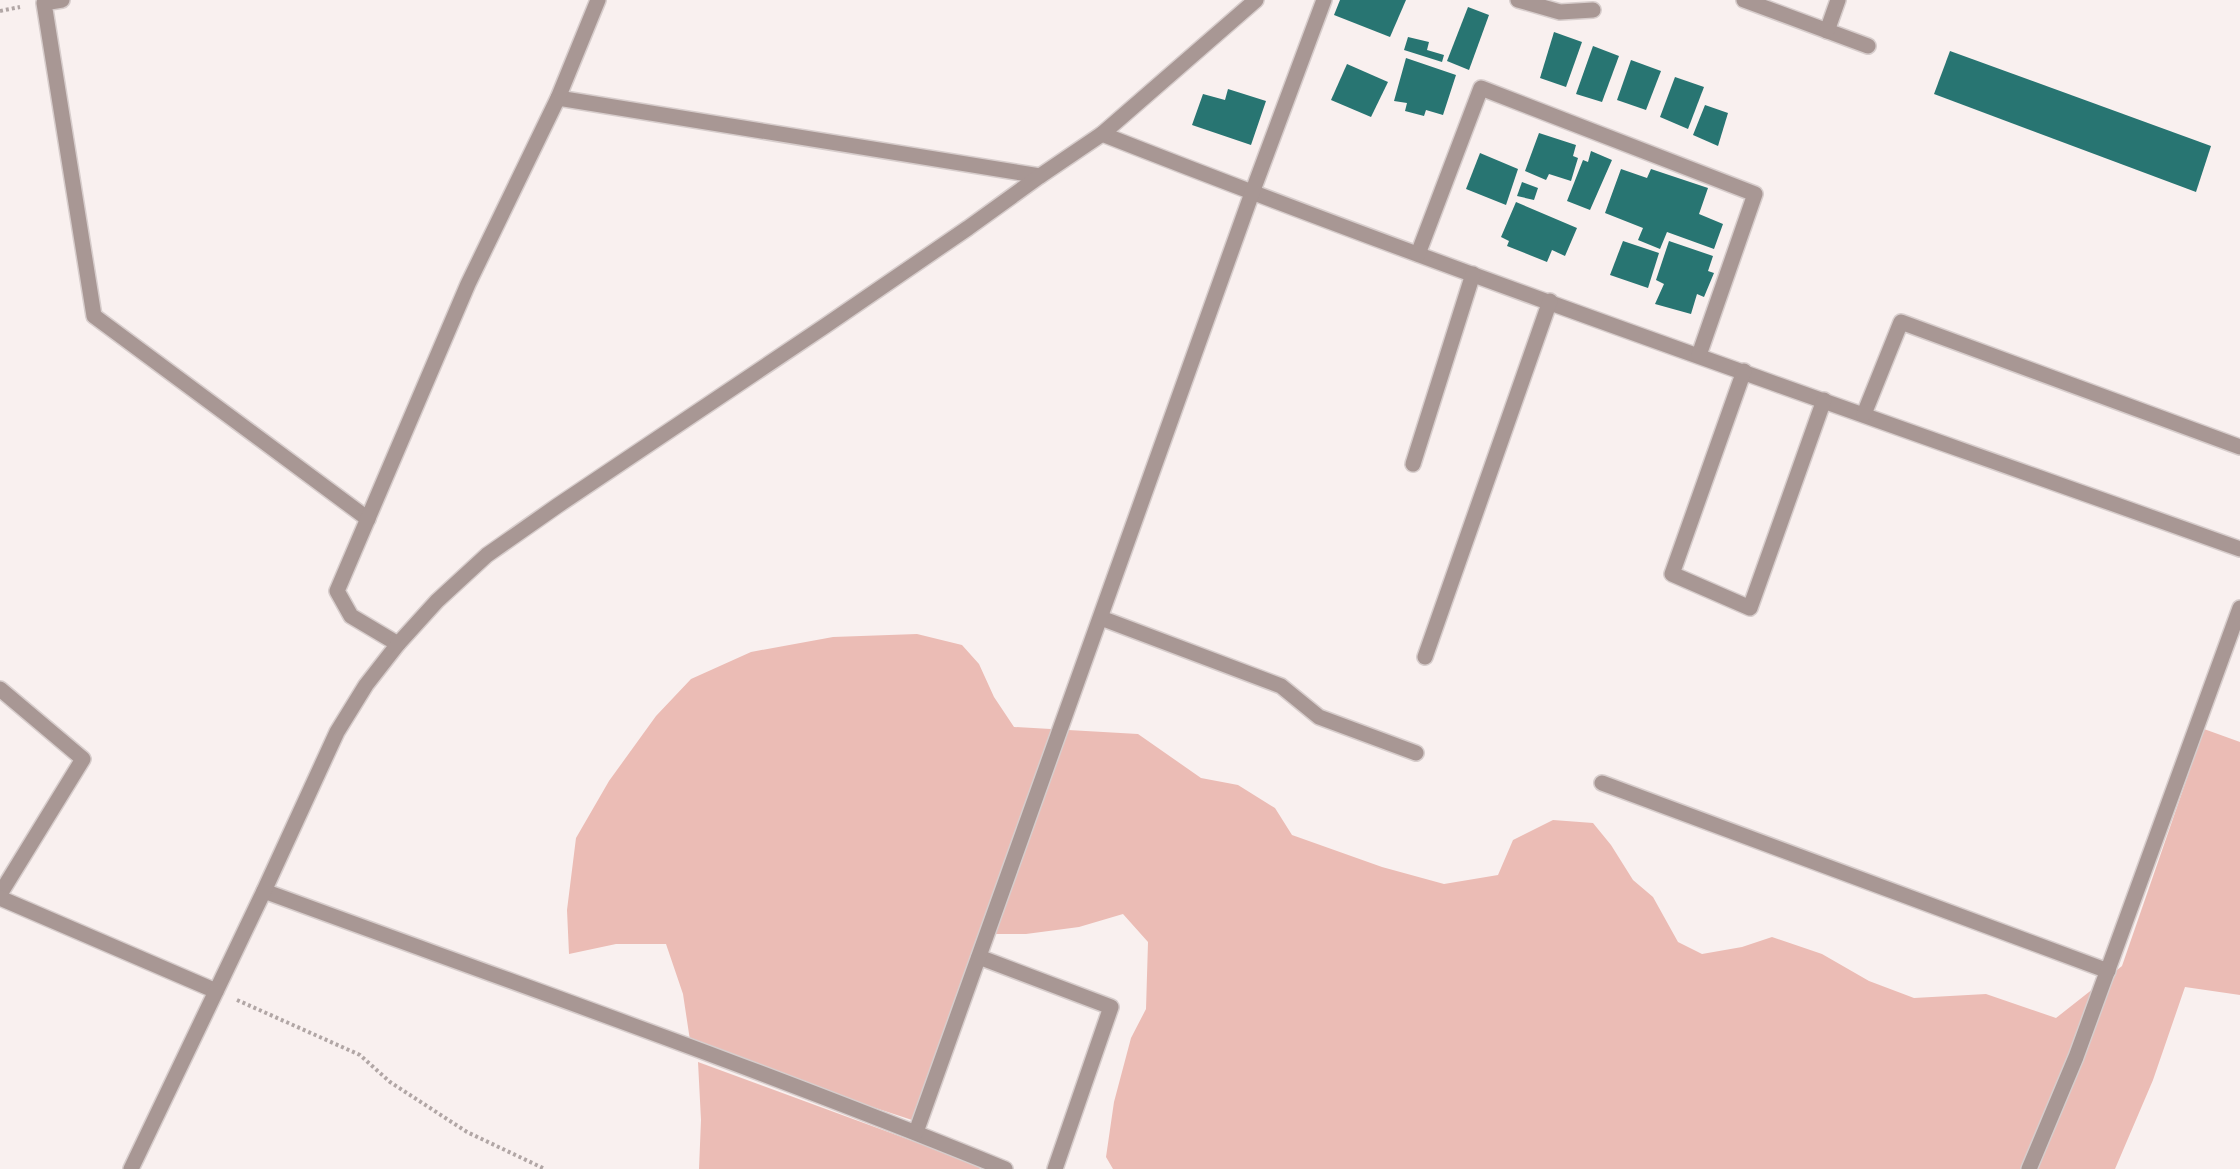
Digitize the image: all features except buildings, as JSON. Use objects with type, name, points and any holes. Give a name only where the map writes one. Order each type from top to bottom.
[{"type":"street","points":[[62,0],[44,3],[94,316],[368,519]]},
{"type":"street","points":[[398,644],[351,616],[337,591],[468,284],[558,98],[598,0]]},
{"type":"street","points":[[130,1169],[264,891],[337,732],[366,685],[398,644],[437,601],[487,555],[958,235],[1102,134],[1256,0]]},
{"type":"street","points":[[916,1132],[1252,193],[1324,0]]},
{"type":"street","points":[[1518,0],[1560,12],[1593,10]]},
{"type":"street","points":[[1744,0],[1868,46]]},
{"type":"street","points":[[1827,31],[1838,0]]},
{"type":"street","points":[[1418,255],[1482,88],[1755,194],[1699,355]]},
{"type":"street","points":[[558,98],[1040,176]]},
{"type":"street","points":[[1102,134],[1418,255],[2240,549]]},
{"type":"street","points":[[1413,464],[1473,274]]},
{"type":"street","points":[[1425,657],[1550,301]]},
{"type":"street","points":[[1864,414],[1901,322],[2240,447]]},
{"type":"street","points":[[1744,371],[1672,574],[1750,608],[1824,400]]},
{"type":"street","points":[[2029,1169],[2076,1057],[2240,608]]},
{"type":"street","points":[[1101,618],[1281,686],[1319,717],[1416,753]]},
{"type":"street","points":[[0,689],[83,759],[0,896],[216,991]]},
{"type":"street","points":[[1602,783],[2108,971]]},
{"type":"street","points":[[264,891],[680,1043],[916,1132],[1005,1169]]},
{"type":"street","points":[[979,957],[1111,1007],[1055,1169]]},
{"type":"path","points":[[216,991],[360,1055],[390,1082],[466,1132],[545,1169]]},
{"type":"shaded area","points":[[917,634],[962,645],[979,664],[994,697],[1014,727],[1138,734],[1201,778],[1238,785],[1275,808],[1292,835],[1382,867],[1444,884],[1498,875],[1513,840],[1553,820],[1593,823],[1611,845],[1633,880],[1653,897],[1678,942],[1702,954],[1742,947],[1772,937],[1822,954],[1869,981],[1914,998],[1986,994],[2056,1018],[2122,966],[2204,729],[2240,742],[2240,995],[2185,987],[2153,1080],[2115,1169],[1113,1169],[1106,1157],[1114,1102],[1131,1038],[1146,1009],[1148,942],[1123,914],[1079,927],[1026,934],[980,934],[912,1120],[691,1047],[683,994],[666,944],[616,944],[569,954],[567,910],[576,838],[609,781],[656,716],[691,679],[751,652],[833,637]]},
{"type":"shaded area","points":[[698,1062],[978,1165],[980,1169],[699,1169],[701,1120]]}]
